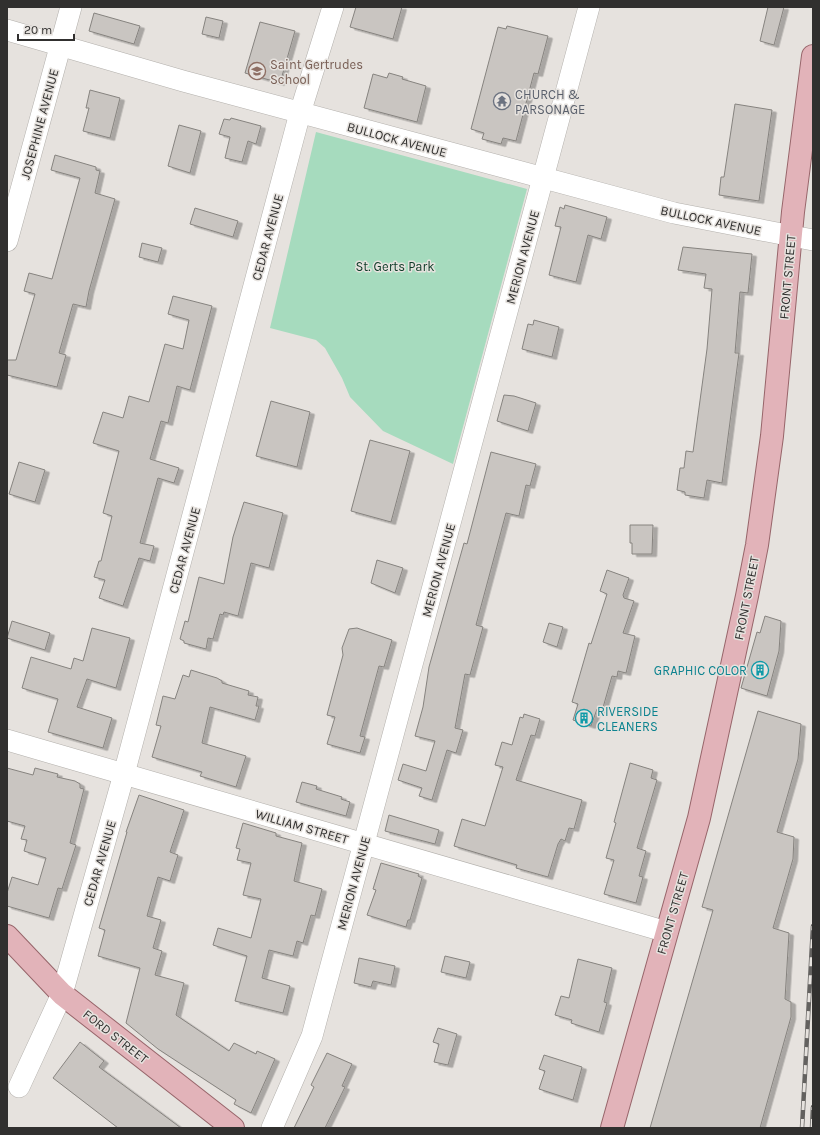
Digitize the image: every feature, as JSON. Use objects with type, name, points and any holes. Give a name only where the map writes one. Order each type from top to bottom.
[{"type":"main road","name":"FRONT STREET","points":[[612,1128],[699,818],[757,545],[774,421],[791,236],[813,56]]},
{"type":"main road","name":"FORD STREET","points":[[7,936],[62,994],[233,1128]]},
{"type":"street","name":"JOSEPHINE AVENUE","points":[[7,242],[71,7]]},
{"type":"street","name":"CEDAR AVENUE","points":[[19,1087],[62,994],[124,774],[300,113],[333,7]]},
{"type":"street","name":"MERION AVENUE","points":[[272,1128],[312,1036],[589,7]]},
{"type":"street","name":"BULLOCK AVENUE","points":[[7,30],[300,113],[674,213],[813,240]]},
{"type":"street","name":"WILLIAM STREET","points":[[7,740],[667,932]]},
{"type":"green space","name":"St. Gerts Park","points":[[316,132],[527,189],[453,464],[383,431],[350,397],[342,378],[325,348],[316,340],[270,328]]},
{"type":"building","points":[[356,7],[402,7],[393,39],[350,27]]},
{"type":"building","points":[[768,7],[784,7],[774,45],[760,41]]},
{"type":"building","points":[[94,13],[140,26],[134,44],[89,31]]},
{"type":"building","points":[[206,17],[223,21],[219,38],[202,34]]},
{"type":"building","points":[[260,22],[295,31],[280,83],[245,73]]},
{"type":"building","name":"CHURCH & PARSONAGE","points":[[507,26],[548,36],[538,74],[534,73],[516,141],[503,138],[501,144],[482,139],[484,133],[471,129],[498,27],[506,29]]},
{"type":"building","points":[[389,73],[403,77],[402,79],[426,86],[417,122],[364,108],[373,74],[387,78]]},
{"type":"building","points":[[90,90],[120,98],[110,138],[83,131],[89,108],[86,108]]},
{"type":"building","points":[[735,104],[772,110],[759,201],[719,195],[721,177],[724,177]]},
{"type":"building","points":[[231,118],[261,126],[256,144],[248,141],[242,162],[225,158],[230,137],[219,134],[224,119],[230,120]]},
{"type":"building","points":[[179,125],[201,131],[190,173],[168,166]]},
{"type":"building","points":[[55,155],[96,167],[96,170],[100,171],[95,193],[115,199],[89,291],[86,307],[73,304],[59,353],[66,355],[57,387],[7,375],[7,360],[16,360],[35,294],[24,291],[29,273],[52,279],[80,178],[51,170]]},
{"type":"building","points":[[565,205],[607,217],[601,239],[588,235],[576,282],[549,275],[561,227],[555,226],[560,207],[564,209]]},
{"type":"building","points":[[195,208],[238,221],[233,237],[190,224]]},
{"type":"building","points":[[142,243],[162,248],[158,262],[139,257]]},
{"type":"building","points":[[683,247],[752,254],[748,293],[740,292],[735,353],[739,353],[722,483],[707,480],[704,498],[685,495],[685,492],[677,490],[680,468],[684,468],[686,451],[693,452],[707,349],[712,289],[704,288],[706,274],[678,270]]},
{"type":"building","points":[[173,296],[212,306],[190,390],[177,386],[168,423],[161,421],[150,459],[179,468],[174,483],[158,478],[140,543],[154,546],[150,561],[139,558],[123,606],[99,598],[105,580],[94,577],[99,561],[101,561],[112,516],[103,513],[119,451],[93,443],[103,412],[123,418],[129,396],[149,402],[165,344],[183,349],[189,320],[168,314]]},
{"type":"building","points":[[534,320],[559,327],[552,357],[522,349],[528,324],[533,325]]},
{"type":"building","points":[[504,395],[514,396],[536,403],[528,431],[497,421]]},
{"type":"building","points":[[271,401],[310,412],[297,467],[256,456]]},
{"type":"building","points":[[370,440],[410,451],[391,522],[351,511]]},
{"type":"building","points":[[491,452],[536,464],[530,486],[526,485],[519,516],[506,513],[476,625],[483,627],[470,675],[465,674],[455,728],[463,730],[456,753],[447,750],[432,800],[419,796],[422,788],[398,780],[403,764],[426,771],[435,741],[415,736],[423,707],[429,667],[464,543],[467,544]]},
{"type":"building","points":[[19,462],[45,470],[35,502],[9,494]]},
{"type":"building","points":[[244,502],[283,513],[269,568],[251,563],[238,616],[224,612],[223,615],[220,614],[213,639],[208,638],[206,649],[184,643],[184,641],[180,639],[185,621],[188,622],[199,577],[224,584],[233,537]]},
{"type":"building","points":[[630,525],[653,525],[652,554],[632,554],[632,543],[630,543]]},
{"type":"building","points":[[377,560],[403,568],[395,593],[371,583]]},
{"type":"building","points":[[607,570],[629,578],[623,595],[624,598],[634,601],[623,633],[635,636],[626,673],[618,671],[617,677],[612,676],[602,711],[597,709],[591,726],[573,720],[578,704],[572,702],[589,643],[591,644],[607,594],[600,591]]},
{"type":"building","name":"GRAPHIC COLOR","points":[[765,616],[781,621],[779,651],[767,696],[741,688],[757,632],[760,633]]},
{"type":"building","points":[[12,621],[50,633],[45,650],[7,638]]},
{"type":"building","points":[[549,623],[563,627],[557,647],[543,642]]},
{"type":"building","points":[[92,628],[130,638],[116,688],[87,679],[77,707],[112,718],[103,748],[48,732],[58,699],[22,688],[31,657],[71,669],[74,658],[83,661]]},
{"type":"building","points":[[357,628],[392,640],[384,667],[379,666],[360,736],[365,737],[360,753],[327,744],[335,717],[327,715],[343,655],[342,648],[349,629]]},
{"type":"building","points":[[191,670],[217,678],[222,681],[222,683],[249,691],[248,695],[258,697],[256,706],[259,706],[255,720],[210,707],[202,743],[246,756],[236,787],[200,776],[202,772],[152,757],[161,726],[156,725],[163,696],[175,699],[183,675],[189,677]]},
{"type":"building","points":[[758,711],[801,724],[798,759],[777,832],[794,837],[793,859],[773,928],[789,933],[785,999],[791,1002],[791,1017],[760,1128],[650,1128],[713,910],[702,907]]},
{"type":"building","points":[[524,714],[540,719],[535,736],[531,735],[516,780],[582,800],[574,829],[569,828],[565,841],[561,839],[558,844],[548,877],[516,868],[517,865],[454,846],[462,819],[485,826],[503,767],[495,765],[502,742],[512,745],[520,717],[523,718]]},
{"type":"building","points":[[630,763],[653,770],[651,778],[657,780],[637,848],[646,851],[639,876],[643,877],[636,903],[604,894],[614,860],[606,858]]},
{"type":"building","points":[[7,768],[33,775],[35,768],[58,774],[57,777],[75,781],[80,784],[80,788],[84,789],[70,843],[76,845],[62,889],[58,888],[49,918],[7,906],[7,893],[12,877],[38,885],[46,858],[24,851],[27,840],[21,839],[25,826],[7,821]]},
{"type":"building","points":[[302,782],[317,786],[316,789],[342,797],[341,799],[350,802],[346,816],[296,802]]},
{"type":"building","points":[[139,795],[184,810],[170,852],[178,855],[170,881],[158,877],[147,916],[161,920],[153,948],[162,951],[155,975],[184,983],[176,1015],[229,1051],[234,1043],[256,1054],[257,1051],[275,1059],[251,1113],[234,1104],[236,1100],[158,1049],[126,1023],[140,968],[98,956],[105,930],[99,928],[126,832]]},
{"type":"building","points":[[389,815],[439,830],[435,844],[385,831]]},
{"type":"building","points":[[243,823],[276,833],[276,836],[302,843],[294,881],[322,889],[315,916],[311,915],[303,943],[297,941],[293,956],[269,950],[262,978],[290,986],[283,1013],[235,1001],[247,956],[213,945],[218,928],[251,938],[261,899],[243,895],[251,863],[237,860],[240,849],[236,848]]},
{"type":"building","points":[[381,863],[419,874],[418,876],[422,878],[410,920],[408,920],[406,927],[367,915],[376,890],[373,889]]},
{"type":"building","points":[[445,956],[470,962],[466,978],[441,972]]},
{"type":"building","points":[[359,958],[395,966],[391,985],[373,981],[371,987],[354,983]]},
{"type":"building","points":[[578,959],[612,968],[604,1002],[607,1003],[599,1032],[571,1023],[572,1020],[555,1015],[561,996],[569,998]]},
{"type":"building","points":[[438,1028],[457,1034],[448,1065],[434,1062],[439,1044],[433,1042]]},
{"type":"building","points":[[80,1042],[104,1061],[99,1067],[181,1128],[118,1128],[53,1078]]},
{"type":"building","points":[[327,1053],[352,1064],[342,1086],[345,1087],[325,1128],[294,1128],[314,1087],[311,1085]]},
{"type":"building","points":[[544,1055],[582,1067],[573,1100],[539,1089],[545,1071],[539,1069]]},
{"type":"railway","points":[[802,1128],[813,926]]},
{"type":"railway","points":[[812,1128],[813,1107]]},
{"type":"place","name":"Saint Gertrudes School","points":[[257,71]]},
{"type":"place","name":"CHURCH & PARSONAGE","points":[[502,101]]},
{"type":"place","name":"GRAPHIC COLOR","points":[[760,670]]},
{"type":"place","name":"RIVERSIDE CLEANERS","points":[[584,718]]}]
